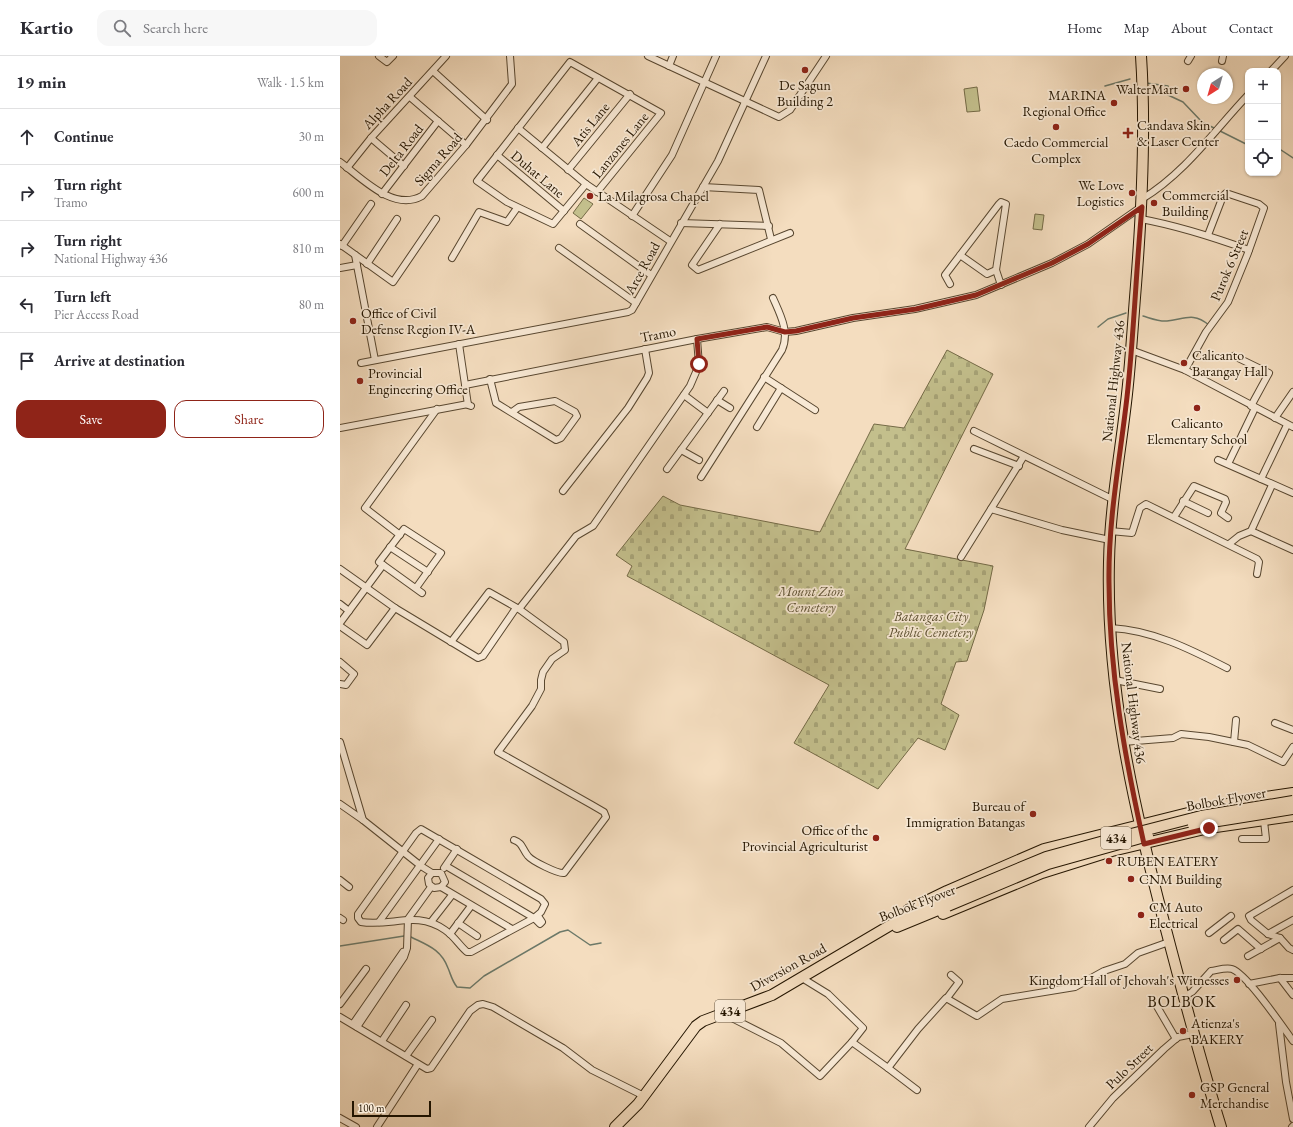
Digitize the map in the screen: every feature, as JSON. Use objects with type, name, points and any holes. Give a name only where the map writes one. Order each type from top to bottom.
[{"type":"main road","name":"National Highway 436","points":[[1141,56],[1143,86],[1142,203],[1124,424],[1110,536],[1111,628],[1115,680],[1123,742],[1144,844],[1193,1034],[1221,1127]]},
{"type":"main road","name":"434","points":[[1140,825],[1244,800],[1293,793]]},
{"type":"main road","name":"Bolbok Flyover","points":[[878,934],[914,921],[947,902],[1046,857],[1104,840],[1201,816],[1293,801]]},
{"type":"main road","name":"Bolbok Flyover","points":[[947,902],[1048,864],[1107,847],[1203,823],[1293,809]]},
{"type":"main road","name":"434","points":[[1144,844],[1209,828],[1293,816]]},
{"type":"main road","name":"Diversion Road","points":[[615,1127],[644,1096],[693,1028],[704,1021],[772,995],[849,949],[878,934],[910,909],[1044,849],[1140,825]]},
{"type":"main road","name":"Diversion Road","points":[[878,934],[916,924],[1042,873],[1112,851],[1144,844]]},
{"type":"street","points":[[379,56],[387,62],[393,56]]},
{"type":"street","name":"Alpha Road","points":[[347,168],[371,138],[446,56]]},
{"type":"street","name":"Sigma Road","points":[[340,162],[382,194],[389,197],[416,200],[422,196],[466,146],[487,120],[512,84],[510,56]]},
{"type":"street","points":[[648,56],[779,117],[785,115],[790,110],[826,56]]},
{"type":"street","points":[[669,66],[673,56]]},
{"type":"street","points":[[632,216],[672,155],[716,56]]},
{"type":"street","name":"Arce Road","points":[[361,363],[632,310],[670,241],[718,161],[766,56]]},
{"type":"street","points":[[1274,68],[1285,56]]},
{"type":"street","points":[[586,184],[553,224],[517,208],[478,181],[570,62],[630,94]]},
{"type":"street","points":[[433,71],[487,120]]},
{"type":"street","points":[[542,148],[598,78]]},
{"type":"street","name":"Lanzones Lane","points":[[599,193],[661,112],[630,94]]},
{"type":"street","name":"Atis Lane","points":[[568,170],[630,94]]},
{"type":"street","points":[[410,97],[466,146]]},
{"type":"street","name":"Tramo","points":[[465,385],[697,339],[767,327],[785,332],[853,318],[916,309],[976,295],[1035,272],[1088,244],[1142,203],[1203,147],[1245,98]]},
{"type":"street","name":"Delta Road","points":[[382,194],[438,121]]},
{"type":"street","points":[[518,128],[586,184],[670,241]]},
{"type":"street","points":[[371,138],[404,166]]},
{"type":"street","name":"Duhat Lane","points":[[497,155],[564,211]]},
{"type":"street","points":[[703,187],[759,190],[771,239]]},
{"type":"street","name":"Purok 6 Street","points":[[1185,370],[1206,332],[1225,308],[1249,250],[1264,208],[1259,204],[1226,193],[1223,196],[1208,235]]},
{"type":"street","points":[[950,284],[946,275],[1001,202],[1005,203],[1006,206],[996,270],[1001,285]]},
{"type":"street","points":[[371,204],[341,245],[393,282],[436,219]]},
{"type":"street","points":[[452,258],[479,212],[507,222],[517,208]]},
{"type":"street","points":[[366,264],[397,219]]},
{"type":"street","points":[[1140,219],[1208,235],[1249,250]]},
{"type":"street","points":[[681,223],[769,226]]},
{"type":"street","points":[[580,224],[651,275]]},
{"type":"street","points":[[720,224],[692,265],[698,270],[771,239],[790,233]]},
{"type":"street","points":[[560,248],[636,303]]},
{"type":"street","points":[[354,255],[376,360]]},
{"type":"street","points":[[960,255],[987,274],[996,270]]},
{"type":"street","points":[[340,268],[356,265]]},
{"type":"street","points":[[701,477],[782,350],[785,332],[783,321],[773,298]]},
{"type":"street","points":[[340,569],[395,608],[481,659],[518,608],[576,536],[592,526],[684,395],[694,379],[699,365],[697,339]]},
{"type":"street","points":[[340,428],[437,409],[470,405],[465,385],[460,344]]},
{"type":"street","points":[[563,491],[628,408],[648,378],[649,373],[645,349]]},
{"type":"street","points":[[1131,350],[1185,370],[1290,426],[1261,479]]},
{"type":"street","points":[[1228,464],[1269,373],[1234,356]]},
{"type":"street","points":[[764,377],[815,410]]},
{"type":"street","points":[[490,379],[495,401],[512,412],[558,440],[577,416],[575,412],[555,400],[519,407],[512,412]]},
{"type":"street","points":[[757,427],[781,388]]},
{"type":"street","points":[[667,469],[724,391]]},
{"type":"street","points":[[1275,418],[1293,392]]},
{"type":"street","points":[[684,395],[708,413]]},
{"type":"street","points":[[717,400],[730,408]]},
{"type":"street","points":[[400,535],[365,508],[437,409]]},
{"type":"street","points":[[974,432],[1114,500]]},
{"type":"street","points":[[974,449],[1019,466]]},
{"type":"street","points":[[681,450],[699,460]]},
{"type":"street","points":[[961,556],[1024,456]]},
{"type":"street","points":[[1218,460],[1293,494]]},
{"type":"street","points":[[1229,544],[1239,536],[1251,531],[1272,485]]},
{"type":"street","points":[[1174,517],[1192,487],[1196,486],[1225,499],[1226,502],[1221,514],[1228,518]]},
{"type":"street","points":[[1183,501],[1208,513]]},
{"type":"street","points":[[991,509],[1062,530],[1110,536],[1132,533],[1140,508],[1145,504],[1257,559],[1259,562],[1257,574]]},
{"type":"street","points":[[416,588],[441,553],[404,529],[379,562],[422,593]]},
{"type":"street","points":[[1251,531],[1292,548]]},
{"type":"street","points":[[390,547],[428,572]]},
{"type":"street","points":[[340,623],[383,565]]},
{"type":"street","points":[[451,642],[490,592],[518,608],[564,642],[565,650],[552,659],[543,672],[541,689],[532,706],[498,752],[598,809],[606,814],[606,818],[564,873],[558,874],[531,859],[526,854],[523,846],[514,840]]},
{"type":"street","points":[[340,604],[349,611]]},
{"type":"street","points":[[340,626],[366,645],[395,608]]},
{"type":"street","points":[[1111,628],[1129,629],[1163,638],[1227,668]]},
{"type":"street","points":[[340,684],[346,685],[354,674],[341,664]]},
{"type":"street","points":[[1115,680],[1160,689]]},
{"type":"street","points":[[1234,742],[1236,720]]},
{"type":"street","points":[[1275,723],[1293,730]]},
{"type":"street","points":[[1123,742],[1173,738],[1181,734],[1234,742],[1254,747],[1283,762],[1293,747]]},
{"type":"street","points":[[340,742],[363,820]]},
{"type":"street","points":[[340,804],[363,820],[421,866],[432,873],[441,873]]},
{"type":"street","points":[[1242,839],[1266,840],[1264,821]]},
{"type":"street","points":[[419,830],[424,830],[543,900],[544,908],[536,917],[471,952],[467,952],[450,934],[431,922],[421,919],[362,922],[358,918],[358,914],[403,852],[419,830]]},
{"type":"street","points":[[379,922],[421,866],[439,839]]},
{"type":"street","points":[[441,873],[457,850]]},
{"type":"street","points":[[446,866],[536,917]]},
{"type":"street","points":[[432,873],[428,881],[432,887]]},
{"type":"street","points":[[441,873],[445,882],[441,887]]},
{"type":"street","points":[[340,880],[349,888]]},
{"type":"street","points":[[432,887],[441,887],[452,895],[512,929]]},
{"type":"street","points":[[355,1025],[400,964],[407,948],[408,919],[432,887]]},
{"type":"street","points":[[1293,890],[1249,916],[1251,920],[1268,934],[1280,938],[1293,950]]},
{"type":"street","points":[[431,922],[452,895]]},
{"type":"street","points":[[450,934],[471,906]]},
{"type":"street","points":[[1209,933],[1231,916]]},
{"type":"street","points":[[1268,934],[1293,920]]},
{"type":"street","points":[[458,923],[478,936]]},
{"type":"street","points":[[1224,940],[1238,929],[1261,949]]},
{"type":"street","points":[[1248,956],[1280,938]]},
{"type":"street","points":[[947,998],[977,1016],[1002,998],[1076,987],[1104,971],[1125,964],[1138,953],[1169,942]]},
{"type":"street","points":[[340,1004],[366,969]]},
{"type":"street","points":[[1183,997],[1192,992],[1211,971],[1232,969],[1239,973],[1249,984],[1293,1041]]},
{"type":"street","points":[[888,1068],[918,1029],[947,998],[959,982],[951,975]]},
{"type":"street","points":[[724,1014],[781,1043],[820,1076],[863,1028],[828,994],[802,978]]},
{"type":"street","points":[[1249,984],[1280,978],[1293,978]]},
{"type":"street","points":[[1280,978],[1293,994]]},
{"type":"street","points":[[1155,1003],[1176,1039]]},
{"type":"street","points":[[382,1041],[406,1004]]},
{"type":"street","points":[[340,1016],[424,1068],[431,1068],[470,1011],[478,1005],[483,1004],[528,1027],[563,1048],[592,1070],[644,1096]]},
{"type":"street","points":[[406,1056],[432,1020]]},
{"type":"street","points":[[1279,1023],[1286,1082],[1293,1119]]},
{"type":"street","name":"Pulo Street","points":[[1089,1127],[1134,1076],[1176,1039],[1193,1034]]},
{"type":"street","points":[[852,1042],[917,1090]]},
{"type":"street","points":[[377,1127],[418,1064]]},
{"type":"street","points":[[340,1118],[356,1127]]},
{"type":"green space","points":[[977,87],[980,111],[967,112],[964,89]]},
{"type":"green space","points":[[584,198],[593,204],[581,219],[573,213]]},
{"type":"green space","points":[[1035,214],[1044,215],[1042,230],[1033,229]]},
{"type":"green space","points":[[947,350],[993,374],[905,549],[993,566],[984,610],[967,661],[956,662],[941,704],[959,715],[945,750],[918,738],[878,789],[794,743],[829,685],[627,576],[632,566],[616,555],[663,496],[680,505],[820,532],[874,424],[904,428]]},
{"type":"waterway","points":[[1105,86],[1130,79]]},
{"type":"waterway","points":[[1146,83],[1168,86],[1168,95],[1183,102],[1202,122],[1216,129]]},
{"type":"waterway","points":[[1220,131],[1245,144]]},
{"type":"waterway","points":[[1281,150],[1293,158]]},
{"type":"waterway","points":[[1098,327],[1108,319],[1126,313]]},
{"type":"waterway","points":[[1143,316],[1164,321],[1193,317],[1209,325]]},
{"type":"waterway","points":[[411,937],[433,948],[442,956],[457,987],[470,988],[484,976],[560,932],[568,930],[590,945],[601,943]]},
{"type":"waterway","points":[[340,946],[404,936]]},
{"type":"place","name":"De Sagun Building 2","points":[[805,70]]},
{"type":"place","name":"WalterMart","points":[[1186,89]]},
{"type":"place","name":"MARINA Regional Office","points":[[1114,103]]},
{"type":"place","name":"Caedo Commercial Complex","points":[[1056,127]]},
{"type":"place","name":"Candava Skin & Laser Center","points":[[1128,133]]},
{"type":"place","name":"We Love Logistics","points":[[1132,193]]},
{"type":"place","name":"La Milagrosa Chapel","points":[[590,196]]},
{"type":"place","name":"Commercial Building","points":[[1154,203]]},
{"type":"place","name":"Office of Civil Defense Region IV-A","points":[[353,321]]},
{"type":"place","name":"Calicanto Barangay Hall","points":[[1184,363]]},
{"type":"place","name":"Provincial Engineering Office","points":[[360,381]]},
{"type":"place","name":"Calicanto Elementary School","points":[[1197,408]]},
{"type":"place","name":"Bureau of Immigration Batangas","points":[[1033,814]]},
{"type":"place","name":"Office of the Provincial Agriculturist","points":[[876,838]]},
{"type":"place","name":"RUBEN EATERY","points":[[1109,861]]},
{"type":"place","name":"CNM Building","points":[[1131,879]]},
{"type":"place","name":"CM Auto Electrical","points":[[1141,915]]},
{"type":"place","name":"Kingdom Hall of Jehovah's Witnesses","points":[[1237,980]]},
{"type":"place","name":"Atienza's BAKERY","points":[[1183,1031]]},
{"type":"place","name":"GSP General Merchandise","points":[[1192,1095]]},
{"type":"district","name":"BOLBOK","points":[[1182,1001]]},
{"type":"route","points":[[699,364],[697,339],[767,327],[785,332],[796,331],[853,318],[916,309],[934,303],[976,295],[988,291],[1035,272],[1088,244],[1142,207],[1128,389],[1112,511],[1110,540],[1110,610],[1116,690],[1127,766],[1144,844],[1209,828]]},
{"type":"park label","name":"Mount Zion Cemetery","points":[[811,600]]},
{"type":"park label","name":"Batangas City Public Cemetery","points":[[931,624]]}]
